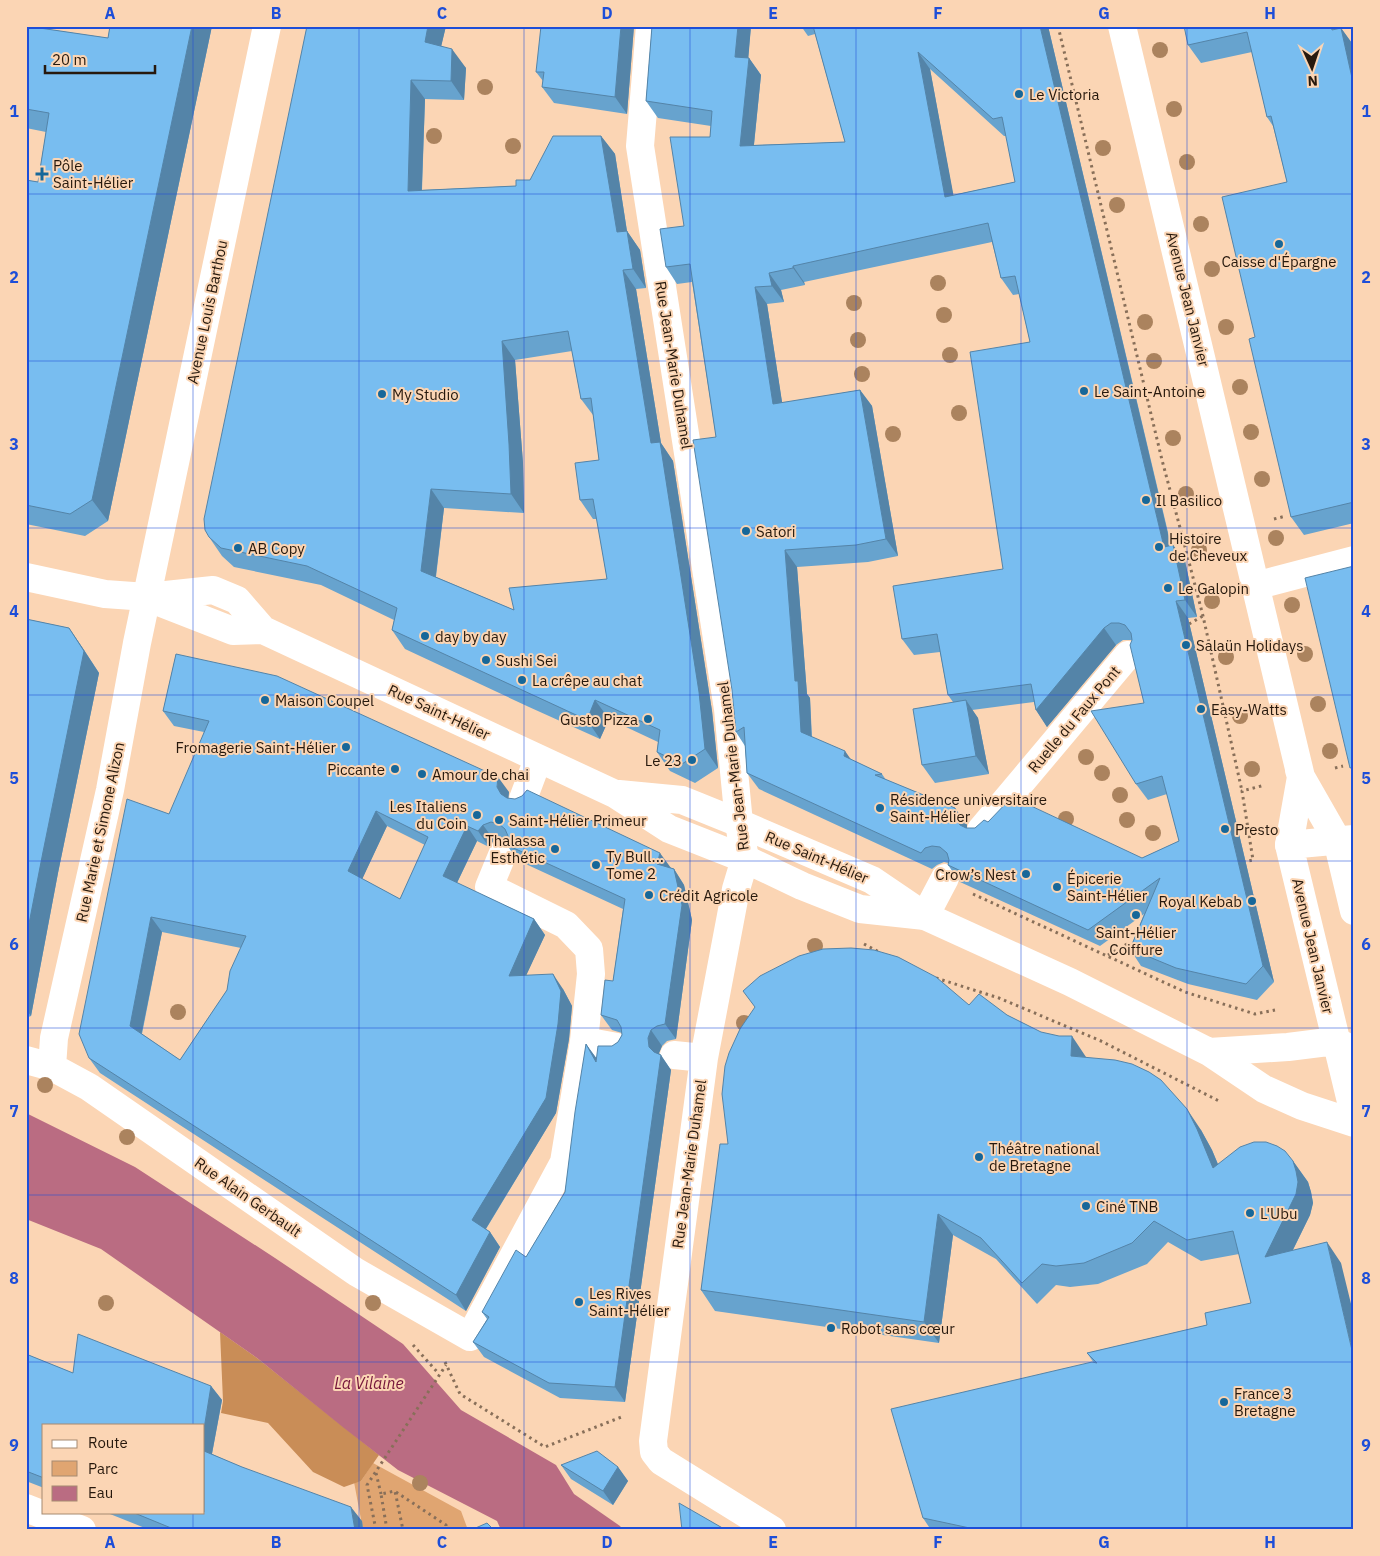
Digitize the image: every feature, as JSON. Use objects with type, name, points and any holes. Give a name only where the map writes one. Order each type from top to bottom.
[{"type":"street","name":"Avenue Louis Barthou","points":[[147,597],[267,26]]},
{"type":"street","name":"Rue Jean-Marie Duhamel","points":[[650,26],[640,146],[728,709],[739,822],[745,859],[736,888],[704,1058],[653,1441],[654,1452],[662,1461],[772,1530]]},
{"type":"street","name":"Avenue Jean Janvier","points":[[1122,26],[1301,777],[1345,839],[1352,895]]},
{"type":"street","points":[[1255,586],[1354,560]]},
{"type":"street","name":"Rue Saint-Hélier","points":[[26,577],[105,594],[147,597],[213,590],[237,600],[263,630],[615,794],[669,829],[745,859],[802,886],[860,909],[925,916]]},
{"type":"street","name":"Rue Marie et Simone Alizon","points":[[52,1067],[54,1038],[110,790],[147,597]]},
{"type":"street","name":"Ruelle du Faux Pont","points":[[981,830],[1128,654]]},
{"type":"street","points":[[523,799],[538,759]]},
{"type":"street","name":"Avenue Jean Janvier","points":[[1301,777],[1289,845],[1345,1046],[1354,1114]]},
{"type":"street","name":"Rue Saint-Hélier","points":[[615,794],[682,800],[739,822],[872,880],[925,916],[1070,982],[1209,1052],[1264,1089],[1302,1106],[1354,1123]]},
{"type":"street","points":[[1289,845],[1345,839]]},
{"type":"street","points":[[502,853],[489,887],[566,925],[589,949],[591,974],[584,1041],[617,1047]]},
{"type":"street","points":[[925,916],[945,878]]},
{"type":"street","name":"Rue Alain Gerbault","points":[[26,1060],[52,1067],[89,1087],[356,1272],[470,1337],[564,1162],[584,1041]]},
{"type":"street","name":"Rue Saint-Hélier","points":[[1209,1052],[1345,1046]]},
{"type":"street","points":[[674,1055],[704,1058]]},
{"type":"street","points":[[26,1508],[82,1530]]},
{"type":"path","points":[[1058,26],[1162,460],[1202,616],[1242,791]]},
{"type":"path","points":[[1183,539],[1286,516]]},
{"type":"path","points":[[1190,624],[1202,616]]},
{"type":"path","points":[[1237,867],[1243,862],[1253,860]]},
{"type":"path","points":[[861,942],[884,954]]},
{"type":"path","points":[[1127,944],[1107,955],[1185,992],[1255,1014],[1275,1010]]},
{"type":"path","points":[[928,975],[999,998],[1063,1024],[1222,1102]]},
{"type":"path","points":[[376,1530],[367,1485],[446,1366],[460,1394],[545,1448],[631,1412]]},
{"type":"path","points":[[376,1472],[387,1530]]},
{"type":"path","points":[[380,1494],[396,1491],[446,1525],[446,1530]]},
{"type":"path","points":[[396,1491],[403,1530]]},
{"type":"green space","points":[[373,1463],[461,1511],[468,1530],[363,1530],[354,1482],[361,1481]]},
{"type":"shaded area","points":[[220,1332],[257,1358],[379,1455],[361,1481],[344,1487],[313,1472],[268,1423],[221,1413],[223,1401]]},
{"type":"water","name":"La Vilaine","points":[[26,1113],[135,1167],[403,1344],[461,1410],[556,1465],[574,1494],[623,1530],[501,1530],[497,1521],[398,1470],[257,1358],[101,1249],[26,1219]]},
{"type":"building","points":[[26,26],[108,38],[110,26],[192,26],[92,500],[70,514],[26,505],[26,180],[38,182],[49,113],[26,109]]},
{"type":"building","points":[[307,26],[428,26],[425,42],[452,49],[451,81],[411,80],[408,191],[516,186],[516,180],[530,180],[553,136],[601,136],[617,232],[627,231],[633,269],[623,270],[651,443],[660,442],[699,692],[705,749],[682,764],[657,752],[660,730],[595,700],[587,720],[392,630],[397,608],[307,566],[221,548],[209,537],[205,530],[204,519]],"holes":[[[568,331],[581,399],[591,398],[599,460],[575,463],[580,500],[593,499],[607,579],[509,588],[514,610],[421,571],[431,489],[511,494],[502,341]]]},
{"type":"building","points":[[541,26],[621,26],[615,97],[542,87],[544,72],[536,72]]},
{"type":"building","points":[[652,26],[738,26],[735,57],[749,58],[740,146],[845,142],[813,26],[1040,26],[1164,547],[1173,545],[1185,600],[1176,601],[1263,966],[1246,984],[1176,968],[1130,949],[1160,878],[1088,930],[948,865],[947,853],[940,847],[932,846],[925,848],[921,853],[747,773],[744,727],[736,732],[732,690],[693,440],[716,437],[690,264],[666,267],[660,229],[684,226],[670,137],[710,137],[712,111],[646,101]],"holes":[[[918,52],[993,119],[1002,117],[1015,182],[945,197]],[[988,223],[1001,278],[1015,276],[1030,342],[970,352],[1003,569],[893,586],[902,639],[937,634],[948,695],[1031,684],[1036,710],[1104,628],[1111,623],[1125,625],[1131,633],[1132,640],[1130,645],[1144,703],[1091,711],[1136,784],[1162,776],[1179,841],[1142,858],[1012,797],[988,822],[984,820],[975,828],[966,828],[955,819],[955,808],[875,775],[882,774],[844,756],[845,751],[801,732],[798,681],[795,681],[785,550],[856,545],[886,539],[860,390],[773,404],[755,287],[772,286],[769,273],[793,268],[793,266]]]},
{"type":"building","points":[[1184,26],[1331,26],[1332,30],[1341,28],[1354,87],[1354,502],[1291,517],[1249,339],[1255,337],[1222,197],[1287,182],[1271,116],[1267,117],[1247,32],[1188,45]]},
{"type":"building","points":[[1354,566],[1354,767],[1350,768],[1305,578]]},
{"type":"building","points":[[26,619],[69,628],[84,651],[26,939]]},
{"type":"building","points":[[176,654],[277,676],[498,777],[497,787],[501,794],[507,798],[515,799],[522,796],[527,790],[660,853],[657,864],[674,869],[682,905],[665,1024],[651,1030],[648,1038],[649,1047],[661,1055],[615,1387],[549,1383],[473,1342],[489,1317],[482,1312],[516,1250],[526,1257],[565,1192],[586,1044],[596,1062],[598,1046],[612,1046],[618,1042],[622,1035],[621,1027],[617,1020],[601,1015],[605,980],[613,981],[625,899],[507,845],[508,836],[505,829],[499,824],[491,822],[483,825],[478,831],[467,826],[443,876],[534,919],[509,976],[553,974],[561,991],[558,1024],[546,1098],[472,1220],[490,1232],[456,1295],[89,1058],[79,1034],[127,799],[169,814],[209,721],[163,711]],"holes":[[[376,811],[428,837],[400,899],[348,871]],[[151,917],[246,936],[230,971],[227,990],[180,1060],[130,1026]]]},
{"type":"building","points":[[966,700],[976,756],[922,765],[913,709]]},
{"type":"building","points":[[851,948],[874,950],[898,957],[936,977],[969,1005],[979,994],[1007,1015],[1041,1032],[1059,1036],[1072,1036],[1071,1056],[1115,1060],[1132,1064],[1149,1072],[1161,1080],[1187,1109],[1213,1168],[1240,1147],[1254,1142],[1266,1142],[1285,1151],[1293,1161],[1296,1171],[1298,1182],[1296,1194],[1265,1257],[1327,1242],[1354,1359],[1354,1530],[997,1530],[996,1528],[979,1530],[923,1518],[891,1409],[1092,1362],[1097,1363],[1087,1353],[1207,1325],[1205,1313],[1251,1303],[1233,1231],[1187,1240],[1154,1221],[1132,1243],[1084,1263],[1056,1266],[1042,1264],[1022,1283],[981,1238],[938,1214],[924,1322],[701,1290],[720,1144],[728,1144],[722,1094],[725,1066],[740,1029],[755,1007],[743,991],[760,976],[799,956],[823,949]]},
{"type":"building","points":[[78,1334],[211,1386],[205,1424],[42,1424],[42,1477],[26,1471],[26,1354],[73,1373]]},
{"type":"building","points":[[205,1451],[351,1507],[355,1530],[176,1530],[137,1514],[205,1514]]},
{"type":"building","points":[[597,1451],[618,1467],[603,1491],[561,1465]]},
{"type":"building","points":[[679,1503],[726,1530],[682,1530]]},
{"type":"building","points":[[487,1523],[494,1530],[471,1530]]},
{"type":"place","name":"Le Victoria","points":[[1019,94]]},
{"type":"place","name":"Pôle Saint-Hélier","points":[[42,174]]},
{"type":"place","name":"Caisse d'Épargne","points":[[1279,244]]},
{"type":"place","name":"Le Saint-Antoine","points":[[1084,391]]},
{"type":"place","name":"My Studio","points":[[382,394]]},
{"type":"place","name":"Il Basilico","points":[[1146,500]]},
{"type":"place","name":"Satori","points":[[746,531]]},
{"type":"place","name":"Histoire de Cheveux","points":[[1159,547]]},
{"type":"place","name":"AB Copy","points":[[238,548]]},
{"type":"place","name":"Le Galopin","points":[[1168,588]]},
{"type":"place","name":"day by day","points":[[425,636]]},
{"type":"place","name":"Salaün Holidays","points":[[1186,645]]},
{"type":"place","name":"Sushi Sei","points":[[486,660]]},
{"type":"place","name":"La crêpe au chat","points":[[522,680]]},
{"type":"place","name":"Maison Coupel","points":[[265,700]]},
{"type":"place","name":"Easy-Watts","points":[[1201,709]]},
{"type":"place","name":"Gusto Pizza","points":[[648,719]]},
{"type":"place","name":"Fromagerie Saint-Hélier","points":[[346,747]]},
{"type":"place","name":"Le 23","points":[[692,760]]},
{"type":"place","name":"Piccante","points":[[395,769]]},
{"type":"place","name":"Amour de chai","points":[[422,774]]},
{"type":"place","name":"Résidence universitaire Saint-Hélier","points":[[880,808]]},
{"type":"place","name":"Les Italiens du Coin","points":[[477,815]]},
{"type":"place","name":"Saint-Hélier Primeur","points":[[499,820]]},
{"type":"place","name":"Presto","points":[[1225,829]]},
{"type":"place","name":"Thalassa Esthétic","points":[[555,849]]},
{"type":"place","name":"Ty Bull... Tome 2","points":[[596,865]]},
{"type":"place","name":"Crow’s Nest","points":[[1026,874]]},
{"type":"place","name":"Épicerie Saint-Hélier","points":[[1057,887]]},
{"type":"place","name":"Crédit Agricole","points":[[649,895]]},
{"type":"place","name":"Royal Kebab","points":[[1252,901]]},
{"type":"place","name":"Saint-Hélier Coiffure","points":[[1136,915]]},
{"type":"place","name":"Théâtre national de Bretagne","points":[[979,1157]]},
{"type":"place","name":"Ciné TNB","points":[[1086,1206]]},
{"type":"place","name":"L'Ubu","points":[[1250,1213]]},
{"type":"place","name":"Les Rives Saint-Hélier","points":[[579,1302]]},
{"type":"place","name":"Robot sans cœur","points":[[831,1328]]},
{"type":"place","name":"France 3 Bretagne","points":[[1224,1402]]}]
